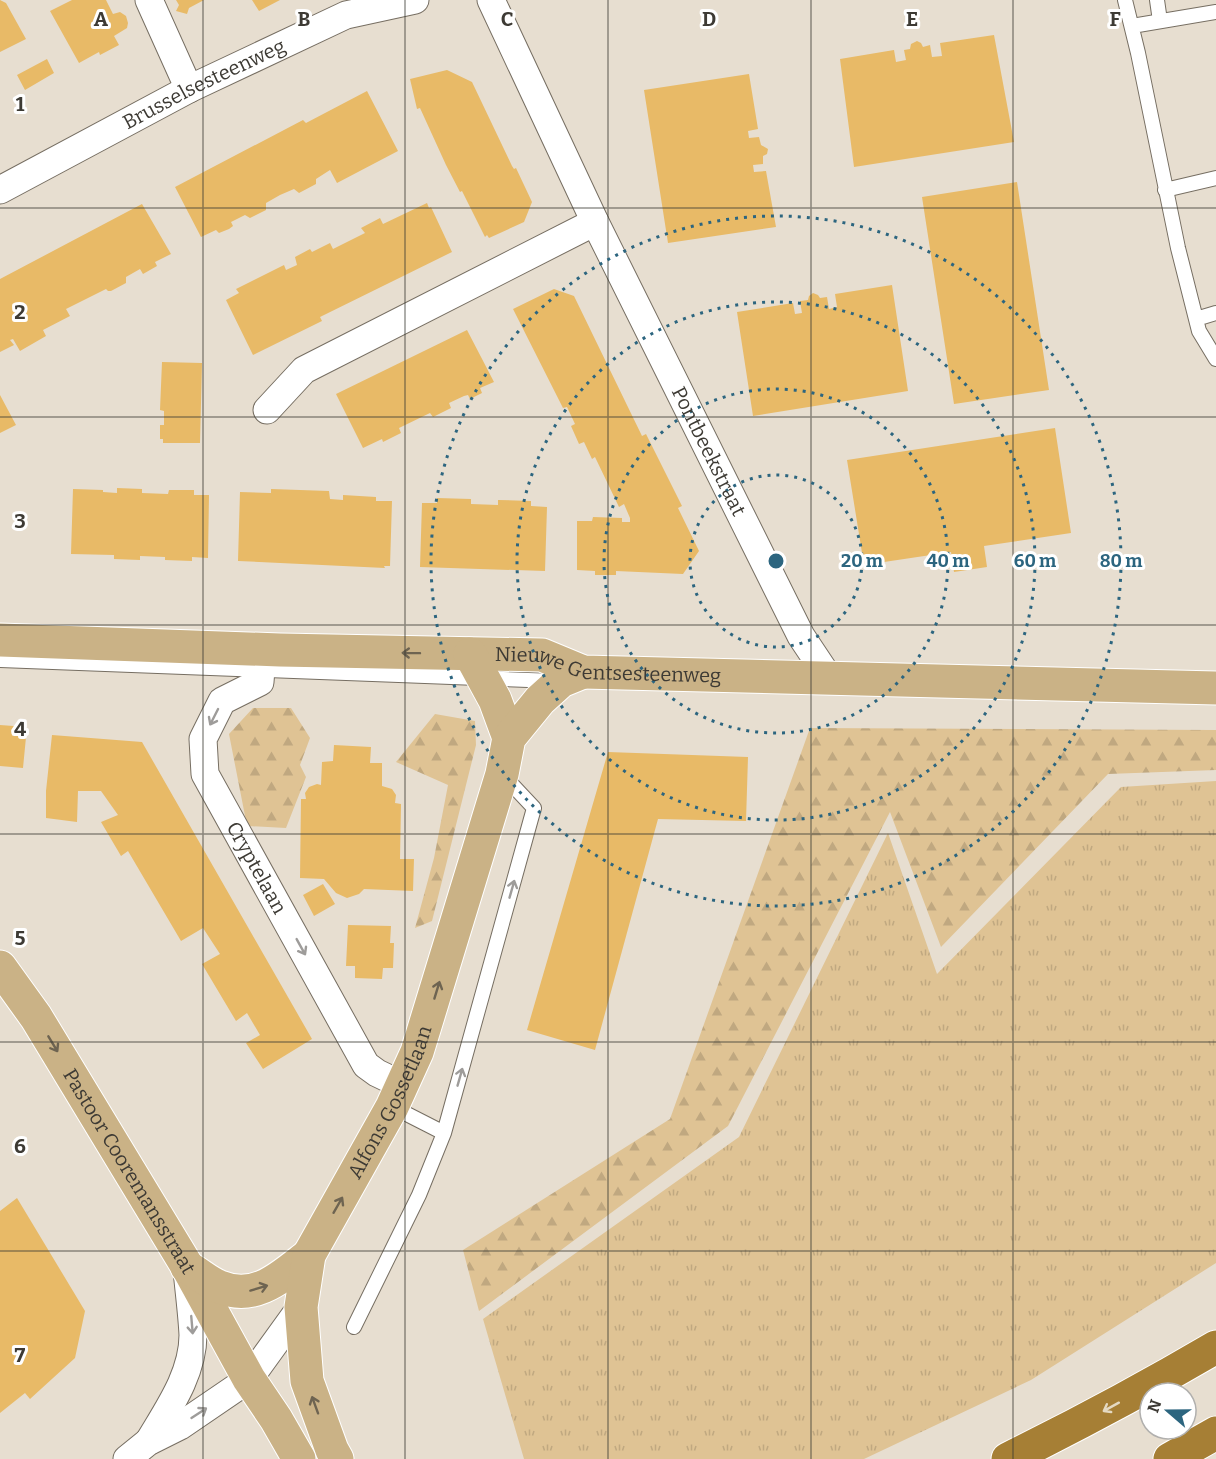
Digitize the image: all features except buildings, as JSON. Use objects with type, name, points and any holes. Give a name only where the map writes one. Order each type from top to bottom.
[{"type":"highway","points":[[1008,1459],[1071,1429],[1216,1347]]},
{"type":"highway","points":[[1191,1451],[1216,1433]]},
{"type":"main road","name":"Nieuwe Gentsesteenweg","points":[[0,640],[270,659],[477,666],[542,655],[572,676],[829,678],[1216,688]]},
{"type":"main road","points":[[477,666],[495,700],[508,738]]},
{"type":"main road","points":[[508,738],[540,700],[572,676]]},
{"type":"main road","name":"Alfons Gossetlaan","points":[[337,1459],[307,1381],[302,1307],[309,1256],[350,1185],[397,1096],[417,1052],[501,774],[508,738]]},
{"type":"main road","name":"Pastoor Cooremansstraat","points":[[0,967],[36,1017],[187,1266],[249,1379]]},
{"type":"main road","points":[[187,1266],[219,1287],[237,1292],[251,1291],[267,1287],[309,1256]]},
{"type":"main road","points":[[249,1379],[299,1459]]},
{"type":"street","points":[[148,0],[189,89]]},
{"type":"street","name":"Brusselsesteenweg","points":[[0,190],[189,89],[346,15],[415,0]]},
{"type":"street","name":"Pontbeekstraat","points":[[491,0],[595,222],[801,636],[829,678]]},
{"type":"street","points":[[267,410],[304,370],[595,222]]},
{"type":"street","name":"Cryptelaan","points":[[270,659],[260,682],[222,701],[203,739],[205,774],[366,1065],[377,1073],[397,1096]]},
{"type":"street","points":[[148,1442],[169,1409],[185,1375],[193,1338],[187,1266]]},
{"type":"street","points":[[127,1459],[148,1442],[180,1426],[249,1379],[302,1307]]},
{"type":"lane","points":[[1125,0],[1165,190],[1199,331],[1216,359]]},
{"type":"lane","points":[[1157,0],[1160,21]]},
{"type":"lane","points":[[1132,26],[1216,12]]},
{"type":"lane","points":[[1165,190],[1216,178]]},
{"type":"lane","points":[[1196,319],[1216,313]]},
{"type":"lane","points":[[0,660],[270,659]]},
{"type":"lane","points":[[354,1327],[419,1195],[444,1133],[534,808],[501,774]]},
{"type":"lane","points":[[397,1096],[444,1133]]},
{"type":"green space","points":[[253,708],[291,708],[310,738],[300,765],[306,777],[286,828],[247,826],[229,734]]},
{"type":"green space","points":[[435,714],[475,721],[476,745],[432,921],[415,928],[434,858],[448,785],[396,762]]},
{"type":"green space","points":[[810,728],[1216,730],[1216,770],[1108,774],[941,947],[890,812],[728,1126],[479,1311],[463,1250],[670,1119]]},
{"type":"green space","points":[[1216,781],[1216,1263],[1031,1380],[864,1459],[524,1459],[483,1319],[739,1137],[888,833],[937,974],[1121,787]]}]
